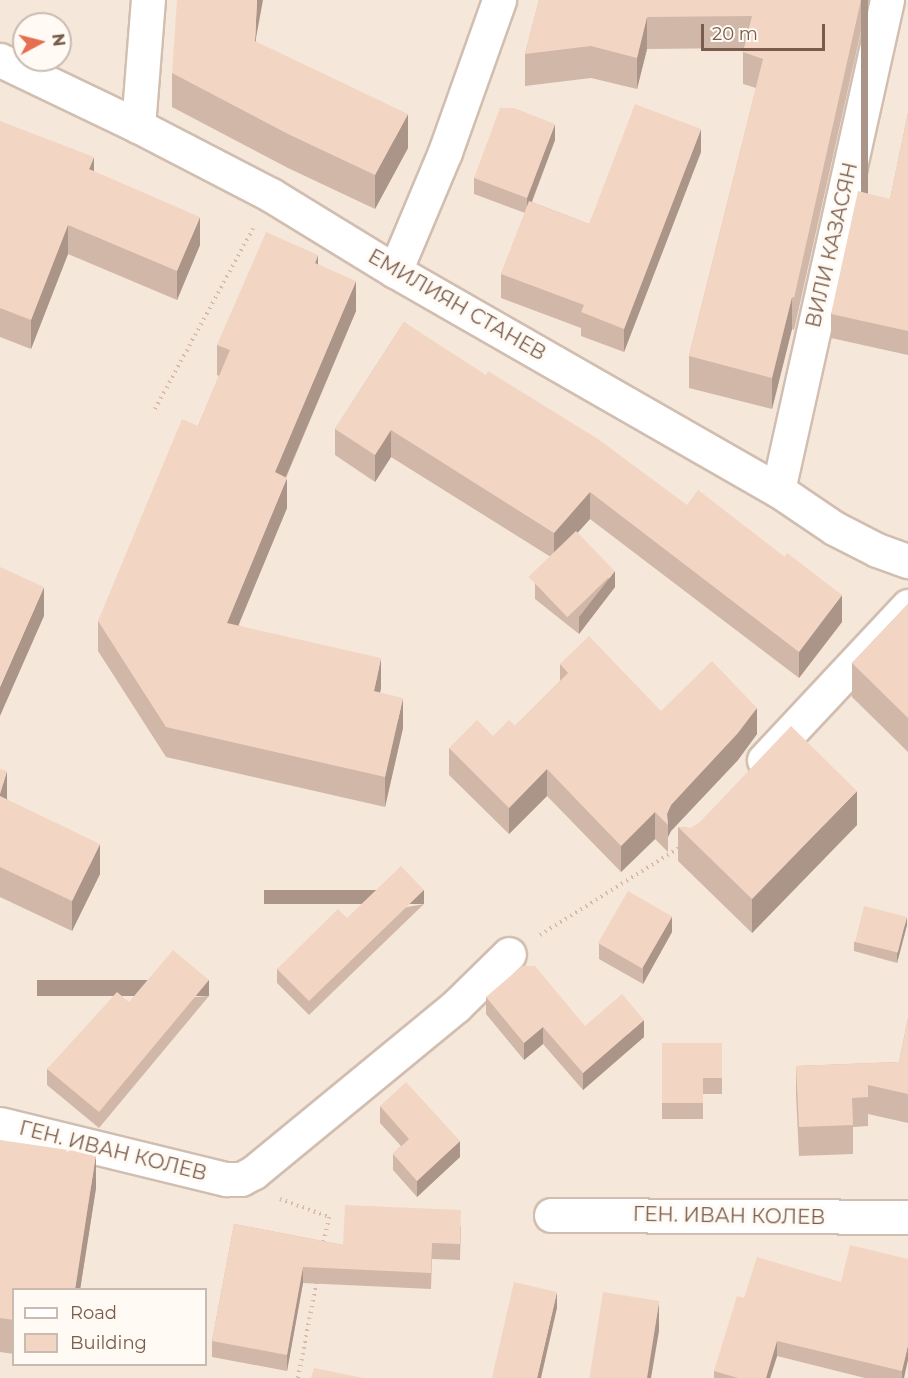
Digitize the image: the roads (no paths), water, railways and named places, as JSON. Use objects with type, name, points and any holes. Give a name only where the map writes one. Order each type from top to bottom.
[{"type":"street","points":[[138,126],[148,0]]},
{"type":"street","points":[[395,271],[445,152],[499,0]]},
{"type":"street","name":"ВИЛИ КАЗАСЯН","points":[[778,490],[886,0]]},
{"type":"street","name":"ЕМИЛИЯН СТАНЕВ","points":[[0,60],[138,126],[271,195],[395,271],[778,490],[834,528],[877,550],[908,561]]},
{"type":"street","points":[[741,785],[908,606]]},
{"type":"street","name":"ГЕН. ИВАН КОЛЕВ","points":[[0,1124],[226,1179],[241,1179],[254,1172],[456,1006],[509,954]]},
{"type":"street","name":"ГЕН. ИВАН КОЛЕВ","points":[[551,1215],[908,1217]]}]
